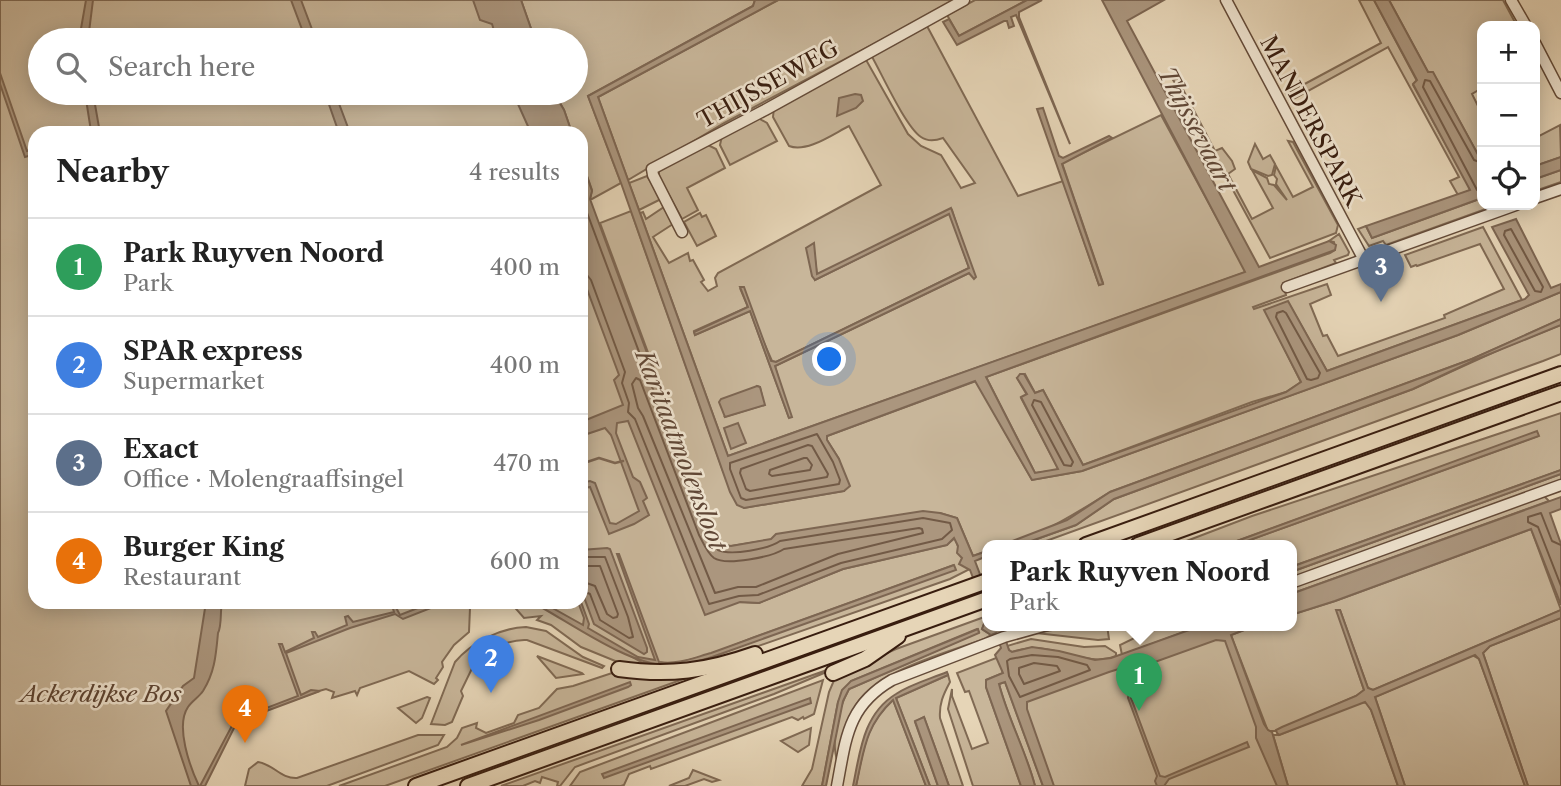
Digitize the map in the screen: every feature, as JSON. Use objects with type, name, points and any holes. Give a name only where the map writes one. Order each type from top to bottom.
[{"type":"highway","points":[[1482,402],[1561,364]]},
{"type":"highway","points":[[1100,540],[1561,374]]},
{"type":"highway","points":[[1152,540],[1560,393]]},
{"type":"highway","points":[[416,786],[982,582]]},
{"type":"highway","points":[[468,786],[982,601]]},
{"type":"highway","points":[[833,673],[865,659],[913,626]]},
{"type":"highway","points":[[619,669],[651,674],[687,672],[742,659],[792,641],[854,628]]},
{"type":"street","name":"THIJSSEWEG","points":[[682,232],[652,169],[964,0]]},
{"type":"street","name":"MANDERSPARK","points":[[1226,0],[1364,260]]},
{"type":"street","points":[[1511,0],[1522,21]]},
{"type":"street","points":[[1540,53],[1561,93]]},
{"type":"street","points":[[1540,196],[1561,189]]},
{"type":"street","points":[[1287,287],[1503,210]]},
{"type":"street","points":[[1297,581],[1561,485]]},
{"type":"street","points":[[836,786],[850,724],[858,710],[882,686],[1001,638],[1026,631]]},
{"type":"green space","name":"Ackerdijkse Bos","points":[[0,0],[485,0],[496,28],[28,28],[28,105],[524,105],[532,126],[28,126],[28,609],[470,609],[469,632],[454,645],[442,662],[443,667],[434,684],[409,671],[360,688],[357,695],[355,691],[332,698],[334,692],[326,689],[236,721],[203,786],[0,786]]},
{"type":"green space","points":[[521,0],[755,0],[753,6],[588,96],[588,28],[531,28]]},
{"type":"green space","points":[[778,0],[957,0],[724,123],[628,180],[598,97]]},
{"type":"green space","points":[[975,0],[1027,0],[959,36],[947,15]]},
{"type":"green space","points":[[1359,0],[1374,0],[1417,81],[1413,85],[1471,190],[1458,195],[1450,181],[1459,177],[1388,47],[1290,101],[1286,94],[1381,43]]},
{"type":"green space","points":[[1389,0],[1503,0],[1514,21],[1477,21],[1477,91],[1472,94],[1477,104],[1477,153],[1433,73],[1428,72]]},
{"type":"green space","points":[[927,26],[1018,196],[1063,181],[1099,285],[1103,283],[1062,163],[1161,115],[1246,272],[728,456],[640,213],[643,212],[646,219],[664,207],[673,224],[653,237],[669,263],[688,253],[708,291],[717,286],[715,278],[718,273],[881,185],[849,126],[820,142],[796,147],[789,146],[773,117],[774,108],[865,58],[908,134],[921,146],[941,155],[961,188],[975,183],[943,138],[926,140],[915,131],[871,55]],"holes":[[[952,210],[974,278],[969,273],[775,366],[789,418],[750,311],[695,335],[694,331],[748,307],[740,288],[772,361],[776,362],[969,268],[950,213],[815,280],[813,244],[817,275]],[[757,386],[760,387],[764,405],[724,417]]]},
{"type":"green space","points":[[1177,78],[1215,151],[1222,148],[1232,161],[1235,169],[1228,174],[1252,219],[1273,208],[1252,170],[1267,178],[1269,184],[1274,185],[1287,200],[1276,184],[1276,166],[1293,197],[1313,187],[1288,141],[1293,142],[1338,225],[1336,233],[1270,258],[1204,137],[1206,136],[1173,80]]},
{"type":"green space","points":[[588,96],[621,183],[592,199],[588,179],[588,126],[570,126],[561,105],[588,105]]},
{"type":"green space","points":[[758,118],[767,123],[777,141],[730,165],[720,145],[722,136]]},
{"type":"green space","points":[[1560,125],[1561,157],[1540,164],[1540,135]]},
{"type":"green space","points":[[706,144],[716,149],[725,168],[687,188],[698,210],[682,219],[659,177],[659,171]]},
{"type":"green space","points":[[1255,144],[1263,159],[1270,155],[1275,164],[1272,175],[1251,169],[1248,162]]},
{"type":"green space","points":[[1561,170],[1561,182],[1540,189],[1540,177]]},
{"type":"green space","points":[[647,176],[661,199],[639,210],[629,183]]},
{"type":"green space","points":[[1477,200],[1477,210],[1483,210],[1386,245],[1383,241],[1369,246],[1358,229],[1366,226],[1372,238]]},
{"type":"green space","points":[[631,211],[723,471],[744,508],[844,491],[839,459],[827,436],[976,381],[1032,480],[1082,471],[1458,335],[1561,292],[1561,319],[1472,359],[1110,492],[1035,534],[1019,540],[982,540],[982,553],[973,556],[957,518],[940,513],[731,546],[723,545],[713,528],[600,223]]},
{"type":"green space","points":[[700,213],[702,217],[706,215],[716,236],[697,246],[684,222]]},
{"type":"green space","points":[[1483,227],[1522,300],[1327,371],[1288,302],[1265,310],[1301,382],[1286,392],[1083,465],[1043,390],[1035,393],[1025,374],[1017,378],[1027,395],[1021,398],[1059,470],[1035,473],[986,377],[1330,253],[1335,250],[1334,242],[1329,241],[1339,234],[1349,252],[1348,255],[1334,260],[1336,263],[1283,283],[1286,295],[1253,307],[1254,309],[1327,284],[1331,295],[1310,304],[1323,336],[1327,335],[1338,356],[1445,318],[1444,315],[1504,289],[1480,244],[1411,267],[1405,255]]},
{"type":"green space","points":[[588,274],[740,602],[759,603],[843,569],[946,545],[955,538],[962,558],[970,569],[950,579],[701,666],[625,665],[581,647],[551,625],[537,620],[541,616],[524,618],[516,609],[588,609]],"holes":[[[954,565],[712,657],[683,665],[643,663],[565,619],[645,661],[674,664],[712,654]]]},
{"type":"green space","points":[[1561,325],[1561,354],[1049,540],[1034,540],[1076,525],[1114,499],[1413,389]]},
{"type":"green space","points":[[1561,413],[1561,470],[1297,565],[1297,540],[1250,540],[1538,436],[1537,432],[1240,540],[1189,540],[1252,516]]},
{"type":"green space","points":[[1561,474],[1561,480],[1297,577],[1297,570]]},
{"type":"green space","points":[[1544,496],[1549,501],[1297,592],[1297,586]]},
{"type":"green space","points":[[1531,529],[1561,610],[1373,690],[1368,688],[1340,610],[1337,610],[1364,690],[1276,731],[1268,731],[1231,635],[1241,631],[1297,631],[1297,613]]},
{"type":"green space","points":[[982,618],[982,631],[991,635],[911,666],[875,685],[862,697],[853,711],[838,763],[836,726],[849,689],[979,632],[977,629],[851,681],[838,702],[822,786],[802,786],[812,769],[829,692],[835,678],[896,649]]},
{"type":"green space","points":[[1561,618],[1561,786],[1528,786],[1483,653],[1490,646]]},
{"type":"green space","points":[[526,627],[546,631],[583,657],[604,666],[602,668],[527,640],[509,642],[482,656],[479,654],[461,691],[463,696],[452,722],[445,725],[431,724],[455,662],[478,642],[497,633]]},
{"type":"green space","points":[[1108,631],[1109,639],[1098,640],[1036,633]]},
{"type":"green space","points":[[1149,631],[1187,631],[1122,655],[1120,645]]},
{"type":"green space","points":[[1224,632],[1281,786],[1053,786],[1020,695]]},
{"type":"green space","points":[[1031,639],[1084,647],[1105,646],[1116,653],[1116,656],[1096,659],[1034,648],[1012,652],[1007,646]]},
{"type":"green space","points":[[1472,655],[1479,659],[1525,786],[1405,786],[1375,697]]},
{"type":"green space","points":[[537,656],[582,673],[583,674],[556,678]]},
{"type":"green space","points":[[999,659],[1003,673],[986,680],[986,687],[1021,786],[973,786],[948,709],[952,689],[952,696],[972,749],[988,743],[969,691],[965,692],[957,673]]},
{"type":"green space","points":[[855,660],[774,694],[575,767],[560,786],[557,786],[558,782],[542,777],[540,783],[535,781],[523,786],[501,786]]},
{"type":"green space","points":[[612,673],[692,676],[385,786],[339,786],[447,747],[457,738],[462,728],[477,723],[476,728],[486,733],[514,723],[518,715],[539,708],[557,689]]},
{"type":"green space","points":[[948,675],[950,682],[942,700],[940,718],[963,786],[949,786],[924,717],[915,722],[938,786],[930,786],[896,698]]},
{"type":"green space","points":[[823,680],[814,714],[804,719],[792,717],[651,769],[650,766],[629,774],[621,786],[570,786],[580,772]]},
{"type":"green space","points":[[1005,682],[1043,786],[1035,786],[1007,710],[999,684]]},
{"type":"green space","points":[[430,698],[422,718],[416,723],[398,708]]},
{"type":"green space","points":[[893,700],[926,786],[856,786],[863,750],[871,729]]},
{"type":"green space","points":[[1360,702],[1367,703],[1371,710],[1398,786],[1288,786],[1273,735],[1279,735]]},
{"type":"green space","points":[[811,728],[809,745],[798,752],[781,741]]},
{"type":"green space","points":[[418,735],[444,735],[438,745],[327,786],[245,786],[249,769],[258,762],[286,776],[297,778]]},
{"type":"green space","points":[[693,770],[719,780],[712,782],[704,779],[685,786],[669,786],[689,778]]},
{"type":"water","points":[[86,0],[93,0],[90,28],[81,28]]},
{"type":"water","points":[[291,0],[301,0],[312,28],[302,28]]},
{"type":"water","points":[[473,0],[521,0],[531,28],[493,28],[492,24],[480,20]]},
{"type":"water","points":[[755,0],[778,0],[598,97],[728,456],[1245,272],[1102,0],[1164,0],[1127,21],[1259,267],[1329,241],[1336,245],[1335,250],[986,377],[1035,473],[1058,469],[1021,397],[1027,394],[1017,378],[1020,374],[1024,374],[1035,393],[1043,390],[1083,465],[1286,392],[1301,382],[1264,310],[1288,301],[1327,371],[1525,299],[1529,295],[1492,227],[1516,219],[1551,288],[1561,284],[1561,292],[1458,335],[1082,471],[1032,480],[975,381],[827,436],[850,486],[844,491],[744,508],[737,505],[730,492],[588,96],[753,6]]},
{"type":"water","points":[[1027,0],[1042,0],[1019,12],[1019,17],[1070,144],[1016,15],[1011,17],[1014,26],[1009,28],[1007,21],[1004,21],[957,45],[943,22],[949,19],[959,36]]},
{"type":"water","points":[[1374,0],[1389,0],[1428,72],[1433,72],[1477,153],[1477,200],[1372,238],[1366,226],[1470,190],[1413,84],[1417,80]]},
{"type":"water","points":[[0,73],[28,156],[25,157],[0,84]]},
{"type":"water","points":[[861,95],[863,101],[856,108],[837,116],[839,98]]},
{"type":"water","points":[[87,105],[95,105],[99,126],[90,126]]},
{"type":"water","points":[[329,105],[340,105],[347,126],[337,126]]},
{"type":"water","points":[[518,105],[561,105],[570,126],[528,126]]},
{"type":"water","points":[[1043,108],[1059,156],[1063,158],[1109,136],[1112,138],[1062,164],[1103,284],[1099,285],[1037,109]]},
{"type":"water","points":[[1561,157],[1561,170],[1540,177],[1540,164]]},
{"type":"water","name":"Karitaatmolensloot","points":[[588,179],[592,191],[590,199],[700,496],[723,545],[731,546],[771,539],[776,534],[923,511],[940,513],[957,518],[973,556],[982,553],[982,558],[975,561],[982,580],[982,602],[970,570],[959,564],[962,558],[957,553],[958,546],[954,538],[947,545],[843,569],[759,603],[740,602],[705,615],[628,421],[617,423],[616,433],[633,477],[640,482],[647,498],[643,501],[649,515],[609,534],[588,487],[588,481],[595,483],[610,523],[616,524],[639,511],[611,435],[605,428],[588,434],[588,419],[623,405],[614,380],[619,375],[588,292]]},
{"type":"water","points":[[951,208],[976,277],[974,279],[969,273],[775,366],[792,417],[789,418],[750,311],[695,335],[694,332],[748,307],[740,287],[744,287],[771,361],[776,362],[969,268],[949,214],[815,280],[812,276],[806,248],[814,243],[817,274]]},
{"type":"water","points":[[1561,319],[1561,325],[1413,389],[1114,499],[1076,525],[1034,540],[1015,540],[1067,520],[1110,492],[1472,359]]},
{"type":"water","points":[[760,387],[765,405],[725,417],[719,402],[721,399]]},
{"type":"water","points":[[738,423],[746,443],[731,449],[724,428]]},
{"type":"water","points":[[1537,431],[1539,436],[1250,540],[1240,540]]},
{"type":"water","points":[[1561,470],[1561,474],[1297,570],[1297,565]]},
{"type":"water","points":[[1561,497],[1561,509],[1550,513],[1561,544],[1561,605],[1531,529],[1297,613],[1297,592]]},
{"type":"water","points":[[588,549],[610,549],[647,648],[644,654],[594,624],[588,608]]},
{"type":"water","points":[[617,554],[659,662],[666,663],[711,653],[954,565],[956,570],[686,665],[652,664],[635,658],[599,641],[544,609],[554,609],[583,625],[581,609],[584,609],[588,628],[638,657],[655,660]]},
{"type":"water","points":[[205,609],[221,609],[210,677],[203,691],[184,715],[185,747],[199,786],[191,786],[166,711],[183,686],[194,678]]},
{"type":"water","points":[[393,609],[397,609],[400,615],[415,609],[428,609],[403,619],[395,614],[286,653],[301,695],[311,690],[320,691],[237,722],[205,786],[200,786],[235,720],[298,696],[279,644],[282,644],[285,652],[314,638],[312,632],[318,637],[347,625],[345,617],[348,616],[353,622],[394,612]]},
{"type":"water","points":[[1336,610],[1340,610],[1368,688],[1373,690],[1561,610],[1561,618],[1490,646],[1483,653],[1528,786],[1525,786],[1479,659],[1475,655],[1375,697],[1405,786],[1398,786],[1371,710],[1365,702],[1279,735],[1276,730],[1356,696],[1364,690]]},
{"type":"water","points":[[978,629],[979,633],[849,689],[843,701],[826,786],[822,786],[842,690],[851,681]]},
{"type":"water","points":[[985,631],[1003,631],[1012,652],[1032,647],[1095,660],[1111,658],[1186,631],[1241,631],[1231,635],[1264,724],[1272,732],[1288,786],[1277,786],[1256,738],[1256,727],[1225,641],[1216,640],[1141,667],[1125,667],[1109,672],[1027,702],[1027,709],[1054,786],[1043,786],[1005,682],[999,684],[1035,786],[1021,786],[986,687],[986,680],[1003,673],[995,655],[1001,648],[996,633],[991,635]]},
{"type":"water","points":[[947,672],[948,675],[896,698],[930,786],[926,786],[893,700],[871,729],[856,786],[853,786],[861,747],[876,712],[902,690]]},
{"type":"water","points":[[1132,673],[1131,698],[1160,776],[1165,777],[1247,742],[1249,747],[1169,779],[1164,786],[1157,786],[1157,776],[1128,698]]},
{"type":"water","points":[[630,682],[628,687],[461,745]]},
{"type":"water","points":[[810,698],[811,703],[604,778],[602,774]]},
{"type":"water","points":[[924,717],[949,786],[938,786],[915,721]]},
{"type":"waterway","points":[[588,462],[599,458],[615,463],[623,461]]},
{"type":"place","name":"Exact","points":[[1381,302]]},
{"type":"place","name":"SPAR express","points":[[491,693]]},
{"type":"place","name":"Park Ruyven Noord","points":[[1139,711]]},
{"type":"place","name":"Burger King","points":[[245,743]]},
{"type":"water label","name":"Thijssevaart","points":[[1197,129]]}]
